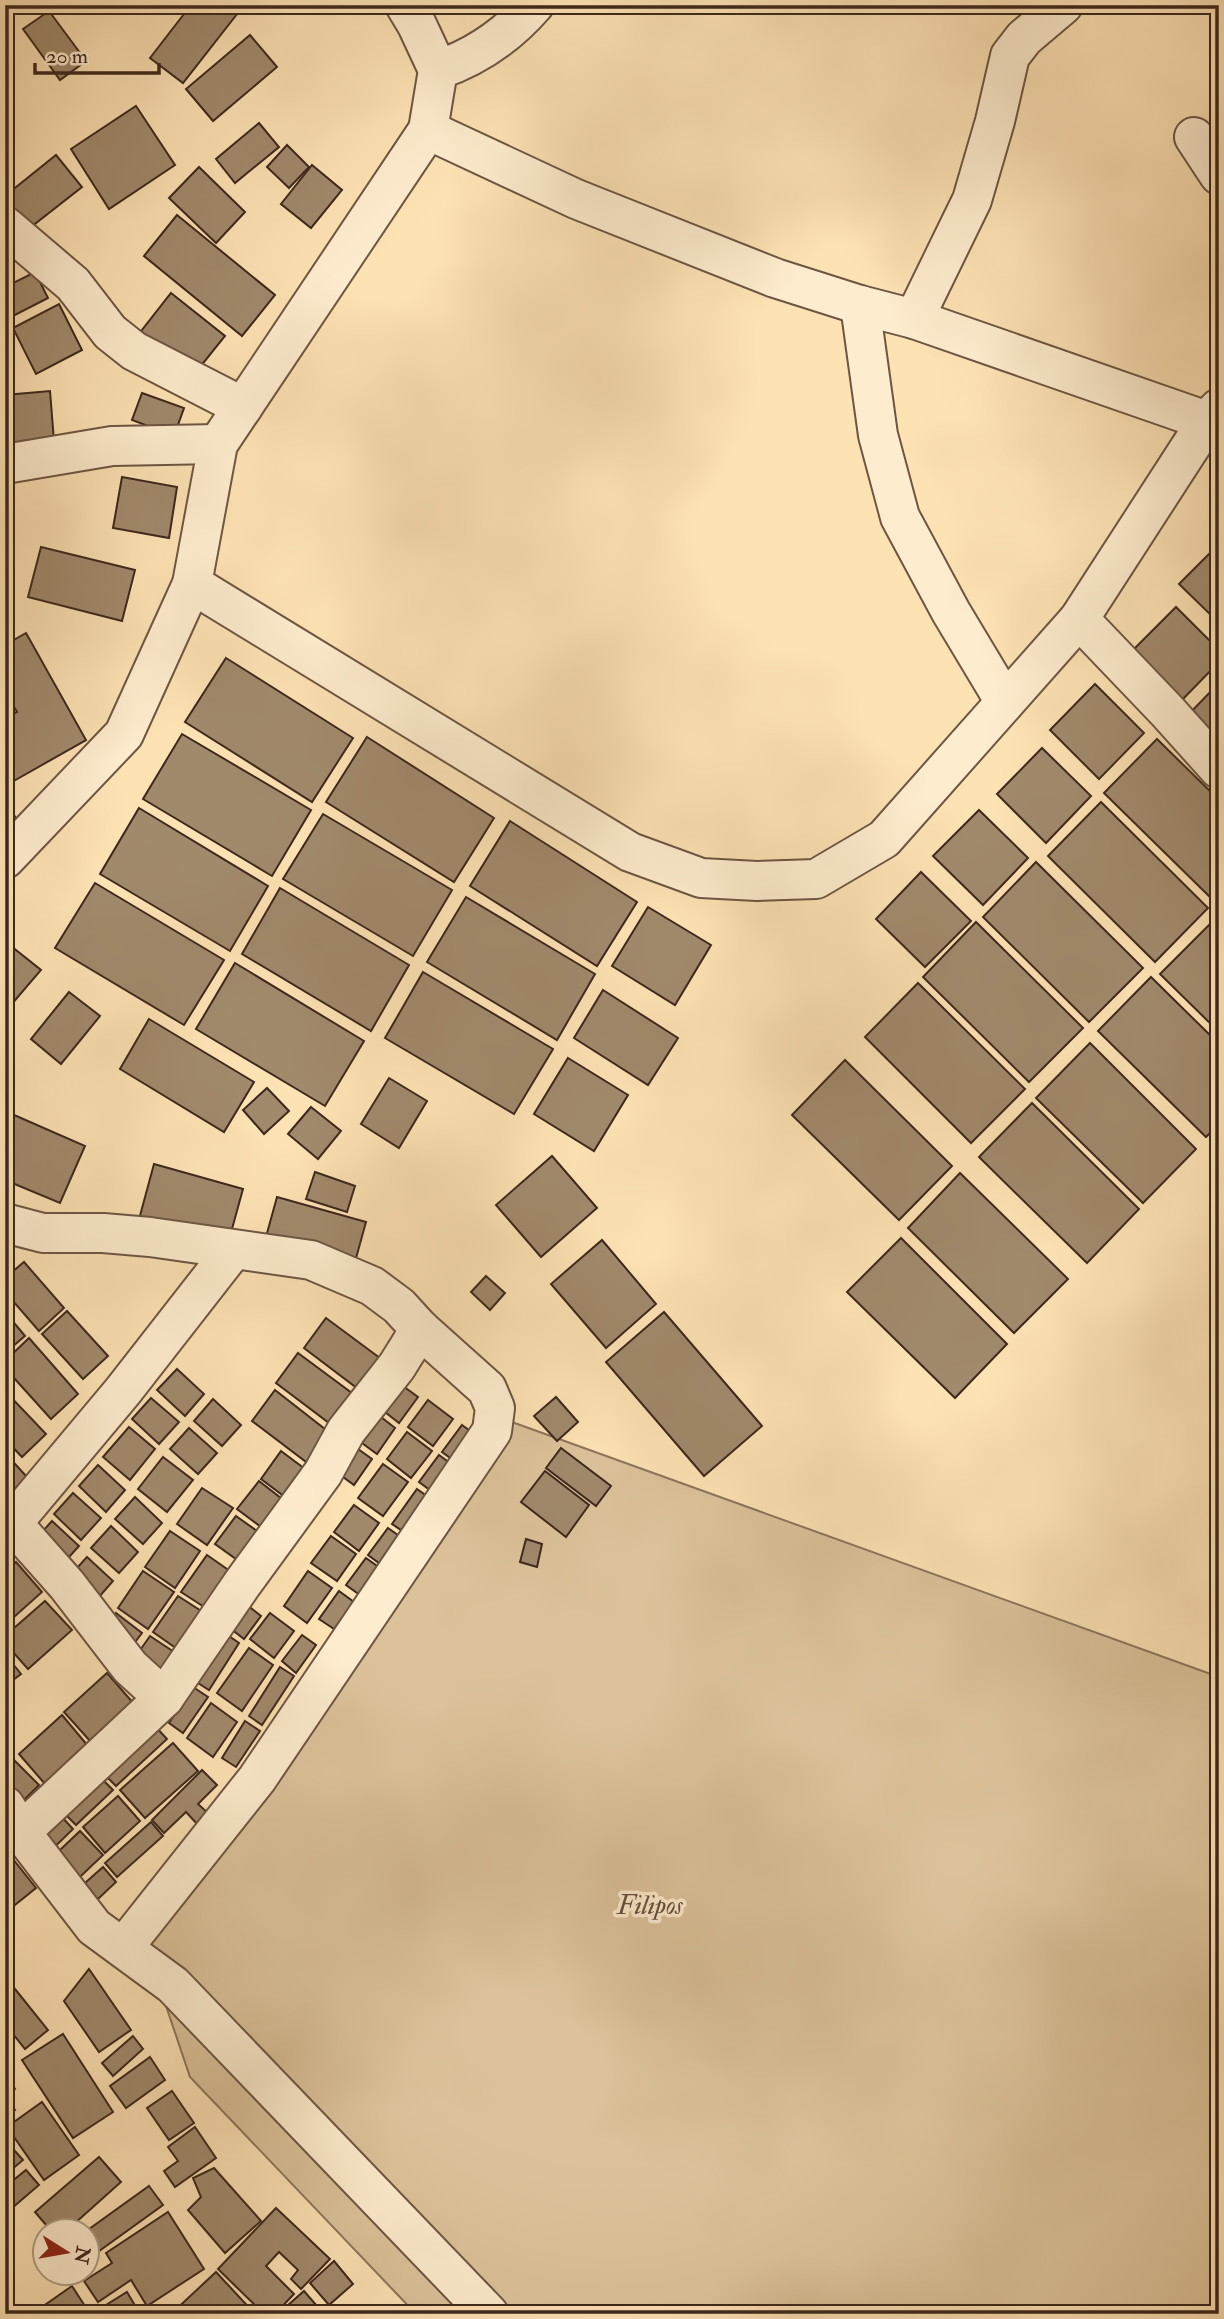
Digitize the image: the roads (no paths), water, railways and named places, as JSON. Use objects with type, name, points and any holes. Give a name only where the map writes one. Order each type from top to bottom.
[{"type":"street","points":[[5,859],[124,734],[192,584],[218,444],[428,130],[438,70],[405,5]]},
{"type":"street","points":[[438,70],[460,63],[488,48],[534,5]]},
{"type":"street","points":[[914,319],[972,200],[1010,56],[1024,38],[1062,5]]},
{"type":"street","points":[[192,584],[630,852],[701,878],[757,881],[816,879],[884,839],[1079,619],[1215,421],[914,319],[775,278],[576,199],[428,130]]},
{"type":"street","points":[[1194,137],[1219,175]]},
{"type":"street","points":[[5,226],[73,285],[110,332],[134,351],[243,407]]},
{"type":"street","points":[[860,305],[878,435],[900,517],[951,612],[1005,702]]},
{"type":"street","points":[[5,464],[112,446],[218,444]]},
{"type":"street","points":[[1079,619],[1219,769]]},
{"type":"street","points":[[5,1223],[43,1233],[103,1233],[150,1237],[312,1261],[372,1286],[399,1306],[420,1329],[487,1389],[495,1408],[492,1431],[257,1779],[123,1948]]},
{"type":"street","points":[[164,1698],[130,1667],[10,1519],[123,1391],[233,1250]]},
{"type":"street","points":[[420,1329],[397,1366],[346,1431],[323,1473],[164,1698],[13,1819],[94,1927],[173,1985],[489,2314]]},
{"type":"park label","name":"Filipos","points":[[650,1906]]}]
